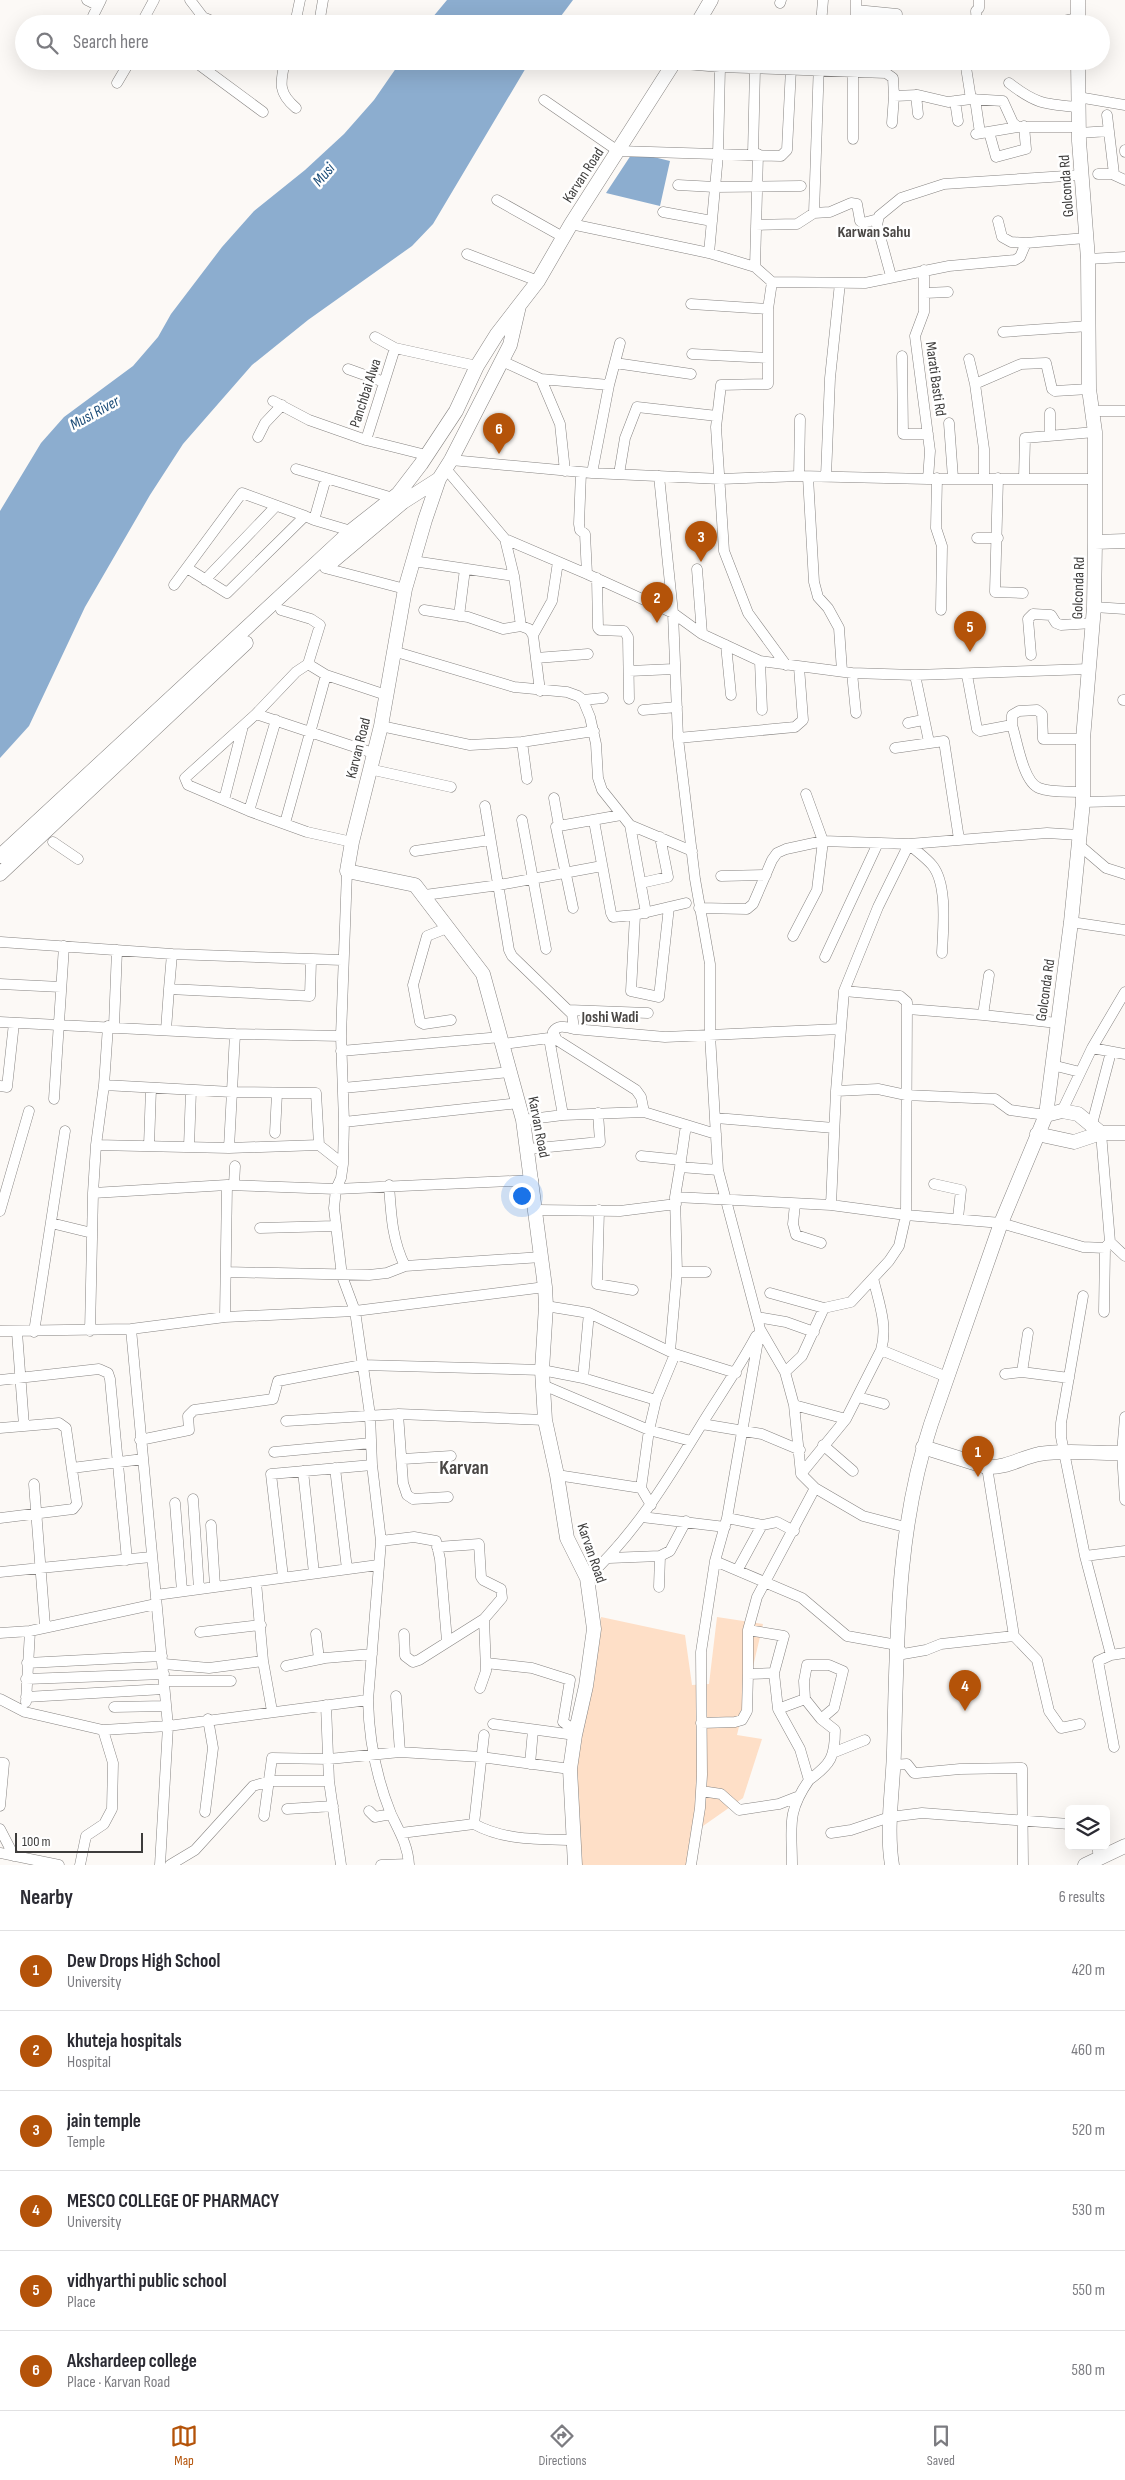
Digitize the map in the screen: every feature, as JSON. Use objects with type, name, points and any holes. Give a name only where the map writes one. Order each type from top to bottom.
[{"type":"street","points":[[87,0],[99,3],[93,15]]},
{"type":"street","points":[[146,15],[154,0]]},
{"type":"street","points":[[190,0],[201,15]]},
{"type":"street","points":[[296,15],[300,0]]},
{"type":"street","points":[[321,15],[324,0]]},
{"type":"street","points":[[702,15],[711,0]]},
{"type":"street","points":[[822,15],[823,0]]},
{"type":"street","points":[[976,15],[979,8],[979,0]]},
{"type":"street","points":[[1078,0],[1078,15]]},
{"type":"street","points":[[856,5],[897,14]]},
{"type":"street","points":[[117,83],[125,70]]},
{"type":"street","points":[[206,70],[263,112]]},
{"type":"street","points":[[283,70],[280,82],[286,99],[296,108]]},
{"type":"street","name":"Karvan Road","points":[[0,856],[351,531],[393,498],[424,459],[456,412],[478,366],[497,334],[538,281],[571,224],[670,70]]},
{"type":"street","points":[[708,253],[718,155],[720,70]]},
{"type":"street","points":[[755,70],[757,186],[755,267]]},
{"type":"street","points":[[544,100],[618,151],[781,156],[786,153],[790,70]]},
{"type":"street","points":[[814,213],[819,70]]},
{"type":"street","points":[[853,70],[853,139]]},
{"type":"street","points":[[870,70],[891,75],[894,81],[892,123]]},
{"type":"street","points":[[967,70],[982,133],[996,157],[1026,150],[1021,127]]},
{"type":"street","name":"Golconda Rd","points":[[892,1865],[890,1817],[897,1645],[905,1527],[924,1447],[947,1377],[1001,1223],[1046,1115],[1071,922],[1083,797],[1083,739],[1094,607],[1095,542],[1095,432],[1089,389],[1088,258],[1080,174],[1078,70]]},
{"type":"street","points":[[1009,83],[1029,99],[1043,104],[1078,102],[1125,105]]},
{"type":"street","points":[[894,96],[916,95],[955,101],[973,99],[1003,101],[1012,123],[1021,127]]},
{"type":"street","points":[[916,95],[918,114]]},
{"type":"street","points":[[955,101],[958,121]]},
{"type":"street","points":[[1107,115],[1114,174]]},
{"type":"street","points":[[982,133],[1021,127],[1109,131]]},
{"type":"street","points":[[756,225],[797,224],[814,213],[830,212],[851,203],[856,204],[860,221],[863,223],[878,219],[901,198],[944,184],[1080,174]]},
{"type":"street","points":[[1098,174],[1114,174],[1125,180]]},
{"type":"street","points":[[678,185],[715,187],[801,186]]},
{"type":"street","points":[[497,200],[563,237]]},
{"type":"street","points":[[663,212],[712,221]]},
{"type":"street","points":[[878,219],[891,276]]},
{"type":"street","points":[[998,221],[1002,237],[1011,242],[1086,238]]},
{"type":"street","points":[[571,224],[708,253],[755,267],[772,282],[865,283],[924,270],[1015,260],[1020,256],[1026,242]]},
{"type":"street","points":[[467,254],[538,281]]},
{"type":"street","points":[[1088,258],[1125,257]]},
{"type":"street","name":"Marati Basti Rd","points":[[924,270],[924,312],[915,336],[915,344],[930,451],[936,528],[942,546],[941,610]]},
{"type":"street","points":[[772,282],[768,310],[768,384],[722,386],[717,416],[724,551],[748,613],[786,665]]},
{"type":"street","points":[[826,476],[830,378],[840,283]]},
{"type":"street","points":[[925,293],[948,292]]},
{"type":"street","points":[[691,304],[768,310]]},
{"type":"street","name":"Karvan Road","points":[[520,306],[510,345],[445,469],[413,561],[405,590],[393,651],[381,726],[369,769],[347,871],[410,882],[415,885],[425,895],[447,928],[484,974],[523,1120],[537,1210],[545,1286],[546,1306],[542,1378],[545,1420],[557,1475],[567,1538],[587,1578],[594,1630],[586,1686],[575,1733],[570,1769],[575,1865]]},
{"type":"street","points":[[1003,332],[1089,326]]},
{"type":"street","points":[[375,337],[395,348]]},
{"type":"street","points":[[592,473],[609,384],[620,343]]},
{"type":"street","name":"Panchbai Alwa","points":[[424,459],[366,440],[395,348],[478,366]]},
{"type":"street","points":[[692,354],[768,358]]},
{"type":"street","name":"Marati Basti Rd","points":[[902,356],[903,434],[928,434]]},
{"type":"street","points":[[969,359],[975,384],[984,450],[984,478]]},
{"type":"street","points":[[502,361],[541,378],[609,384]]},
{"type":"street","points":[[615,363],[692,374]]},
{"type":"street","points":[[975,384],[1021,364],[1046,363],[1052,389],[1056,392],[1089,389]]},
{"type":"street","points":[[348,369],[384,382]]},
{"type":"street","points":[[541,378],[560,424],[566,471]]},
{"type":"street","points":[[258,437],[278,403],[309,420],[366,440]]},
{"type":"street","points":[[619,474],[625,438],[637,407],[717,416]]},
{"type":"street","points":[[1093,411],[1125,411]]},
{"type":"street","points":[[1050,413],[1050,435]]},
{"type":"street","points":[[800,419],[803,476],[814,582],[818,597],[828,608],[839,628],[856,713]]},
{"type":"street","points":[[949,423],[953,478]]},
{"type":"street","points":[[1024,478],[1025,438],[1095,432]]},
{"type":"street","points":[[424,459],[425,473],[445,469],[566,471],[721,479],[803,476],[1094,478]]},
{"type":"street","points":[[296,469],[393,498]]},
{"type":"street","points":[[445,469],[505,539],[592,576],[673,614],[702,634],[760,661],[799,668],[915,675],[967,675],[1089,669]]},
{"type":"street","points":[[0,874],[324,568],[445,469]]},
{"type":"street","points":[[580,472],[580,530],[586,534],[598,628],[600,630],[619,631],[627,634],[629,699]]},
{"type":"street","points":[[660,476],[673,614],[678,738],[699,908],[710,964],[710,1035],[718,1170],[760,1329],[785,1372],[794,1405],[801,1474],[815,1488],[863,1516],[905,1527]]},
{"type":"street","points":[[188,568],[227,593],[309,518],[326,478]]},
{"type":"street","points":[[998,478],[998,538],[995,592],[1023,593]]},
{"type":"street","points":[[174,586],[242,494],[351,531]]},
{"type":"street","points":[[205,580],[276,506]]},
{"type":"street","points":[[977,538],[998,538]]},
{"type":"street","points":[[505,539],[514,576],[521,626]]},
{"type":"street","points":[[1095,542],[1125,541]]},
{"type":"street","points":[[413,561],[514,576]]},
{"type":"street","points":[[533,635],[552,600],[558,562]]},
{"type":"street","points":[[324,568],[405,590]]},
{"type":"street","points":[[459,616],[466,569]]},
{"type":"street","points":[[697,569],[702,634]]},
{"type":"street","points":[[1094,607],[1125,609]]},
{"type":"street","points":[[281,610],[317,621],[320,625],[308,664],[296,672],[256,714],[186,778],[188,785],[249,811],[307,832],[352,842]]},
{"type":"street","points":[[424,610],[459,616],[503,629],[521,626],[529,629],[533,635],[540,691]]},
{"type":"street","points":[[1031,655],[1028,619],[1033,614],[1052,615],[1056,623],[1061,626],[1093,623]]},
{"type":"street","points":[[726,645],[731,695]]},
{"type":"street","points":[[393,651],[514,687],[573,694],[583,700],[603,698]]},
{"type":"street","points":[[536,658],[588,654]]},
{"type":"street","points":[[760,661],[762,710]]},
{"type":"street","points":[[308,664],[326,675],[386,694]]},
{"type":"street","points":[[678,738],[795,727],[803,720],[799,668]]},
{"type":"street","points":[[628,671],[674,669]]},
{"type":"street","points":[[285,823],[326,675]]},
{"type":"street","points":[[915,675],[929,742]]},
{"type":"street","points":[[967,675],[977,729],[982,732],[1012,724]]},
{"type":"street","points":[[583,700],[594,731],[598,778],[602,790],[630,825],[692,851]]},
{"type":"street","points":[[644,710],[677,707]]},
{"type":"street","points":[[1083,739],[1043,739],[1042,714],[1037,710],[1016,712],[1012,715],[1012,724],[1026,775],[1031,783],[1040,788],[1083,797],[1125,801]]},
{"type":"street","points":[[256,714],[373,753]]},
{"type":"street","points":[[249,811],[276,720]]},
{"type":"street","points":[[908,723],[923,720]]},
{"type":"street","points":[[224,800],[243,725]]},
{"type":"street","points":[[381,726],[470,745],[522,742],[594,731]]},
{"type":"street","points":[[896,748],[941,739],[946,745],[959,840]]},
{"type":"street","points":[[522,742],[527,779]]},
{"type":"street","points":[[369,769],[451,787]]},
{"type":"street","points":[[792,936],[817,890],[823,841],[806,794]]},
{"type":"street","points":[[554,798],[560,826]]},
{"type":"street","points":[[485,806],[507,941],[512,956],[568,1010],[574,1020],[574,1029]]},
{"type":"street","points":[[573,908],[556,827],[621,815]]},
{"type":"street","points":[[522,820],[546,948]]},
{"type":"street","points":[[594,821],[611,913],[618,918],[686,903]]},
{"type":"street","points":[[630,825],[646,913]]},
{"type":"street","points":[[699,908],[747,909],[753,904],[777,853],[786,848],[823,841],[909,844],[1048,833],[1078,839],[1106,868],[1125,874]]},
{"type":"street","points":[[641,883],[668,877],[660,837]]},
{"type":"street","points":[[414,851],[490,840]]},
{"type":"street","points":[[54,842],[78,859]]},
{"type":"street","points":[[825,958],[878,843]]},
{"type":"street","points":[[909,844],[932,865],[940,882],[943,916],[942,953]]},
{"type":"street","points":[[831,1206],[836,1091],[844,991],[848,977],[878,907],[909,844]]},
{"type":"street","points":[[425,895],[499,885],[602,866]]},
{"type":"street","points":[[347,871],[342,960],[343,1164],[341,1178],[336,1189],[335,1226],[342,1276],[354,1311],[370,1415],[372,1465],[381,1541],[368,1700],[372,1755],[391,1814],[402,1833],[409,1864],[381,1865]]},
{"type":"street","points":[[721,876],[766,875]]},
{"type":"street","points":[[635,915],[631,991],[659,997],[662,992],[669,907]]},
{"type":"street","points":[[1071,922],[1125,930]]},
{"type":"street","points":[[447,928],[427,936],[414,985],[420,1022],[424,1024],[451,1020]]},
{"type":"street","points":[[1,942],[172,954],[342,960]]},
{"type":"street","points":[[54,1099],[64,946]]},
{"type":"street","points":[[90,1331],[96,1145],[111,1026],[117,950]]},
{"type":"street","points":[[166,1030],[172,954]]},
{"type":"street","points":[[169,989],[310,996],[311,960]]},
{"type":"street","points":[[983,1015],[989,975]]},
{"type":"street","points":[[0,984],[61,987]]},
{"type":"street","points":[[770,1293],[824,1308],[851,1302],[889,1261],[899,1246],[906,1215],[907,1002],[900,996],[844,991]]},
{"type":"street","points":[[1062,1111],[1092,1048],[1120,1010],[1125,992]]},
{"type":"street","points":[[908,1009],[1057,1023]]},
{"type":"street","points":[[568,1010],[648,1013]]},
{"type":"street","points":[[0,1022],[111,1026],[235,1034],[341,1036]]},
{"type":"street","points":[[0,1086],[6,1088],[14,1023]]},
{"type":"street","points":[[644,1112],[641,1097],[636,1090],[557,1040],[553,1032],[562,1026],[574,1029],[665,1037],[841,1028]]},
{"type":"street","points":[[230,1148],[235,1034]]},
{"type":"street","points":[[341,1052],[549,1038],[563,1115]]},
{"type":"street","points":[[1092,1048],[1125,1054]]},
{"type":"street","points":[[1104,1312],[1108,1245],[1096,1128],[1111,1052]]},
{"type":"street","points":[[1052,1065],[1080,1072]]},
{"type":"street","points":[[343,1088],[511,1072]]},
{"type":"street","points":[[104,1085],[232,1092],[316,1093],[319,1145]]},
{"type":"street","points":[[149,1146],[151,1088]]},
{"type":"street","points":[[836,1091],[878,1089],[906,1095],[995,1099],[1010,1110],[1046,1115],[1062,1111],[1078,1114],[1096,1128],[1125,1134]]},
{"type":"street","points":[[189,1147],[191,1090]]},
{"type":"street","points":[[275,1133],[277,1093]]},
{"type":"street","points":[[344,1122],[519,1103]]},
{"type":"street","points":[[0,1211],[3,1187],[29,1111]]},
{"type":"street","points":[[523,1120],[563,1115],[644,1112],[716,1134]]},
{"type":"street","points":[[528,1150],[600,1142],[598,1113]]},
{"type":"street","points":[[716,1118],[834,1128]]},
{"type":"street","points":[[650,1505],[641,1488],[649,1430],[656,1400],[673,1353],[677,1272],[675,1200],[686,1125]]},
{"type":"street","points":[[1037,1134],[1074,1142],[1096,1128]]},
{"type":"street","points":[[34,1332],[66,1131]]},
{"type":"street","points":[[96,1145],[230,1148],[319,1145],[343,1164]]},
{"type":"street","points":[[641,1156],[718,1170]]},
{"type":"street","points":[[225,1317],[231,1185],[235,1166]]},
{"type":"street","points":[[93,1193],[231,1185],[336,1189],[389,1185],[532,1180]]},
{"type":"street","points":[[934,1184],[961,1190],[958,1218]]},
{"type":"street","points":[[389,1185],[391,1221],[396,1248],[405,1266]]},
{"type":"street","points":[[537,1210],[620,1211],[675,1200],[726,1200],[831,1206],[1001,1223],[1083,1247],[1108,1245],[1125,1256]]},
{"type":"street","points":[[795,1204],[794,1224],[796,1235],[821,1243]]},
{"type":"street","points":[[599,1210],[597,1284],[633,1290]]},
{"type":"street","points":[[52,1223],[92,1233]]},
{"type":"street","points":[[260,1228],[335,1226]]},
{"type":"street","points":[[226,1272],[342,1276],[382,1274],[405,1266],[542,1257]]},
{"type":"street","points":[[677,1272],[706,1272]]},
{"type":"street","points":[[801,1474],[846,1419],[881,1350],[885,1338],[884,1323],[873,1278]]},
{"type":"street","points":[[0,1331],[34,1332],[131,1329],[225,1317],[354,1311],[545,1286]]},
{"type":"street","points":[[1083,1296],[1061,1423],[1064,1451],[1085,1556],[1111,1655]]},
{"type":"street","points":[[546,1306],[589,1313],[673,1353],[736,1373]]},
{"type":"street","points":[[785,1372],[802,1356],[824,1308]]},
{"type":"street","points":[[583,1378],[589,1313]]},
{"type":"street","points":[[757,1317],[786,1322],[814,1332]]},
{"type":"street","points":[[131,1329],[168,1726],[160,1865]]},
{"type":"street","points":[[587,1578],[609,1558],[642,1517],[736,1373],[760,1329]]},
{"type":"street","points":[[691,1865],[701,1791],[702,1652],[715,1561],[726,1523],[760,1329]]},
{"type":"street","points":[[17,1332],[18,1378],[24,1426]]},
{"type":"street","points":[[1022,1372],[1028,1333]]},
{"type":"street","points":[[881,1350],[947,1377]]},
{"type":"street","points":[[140,1440],[189,1430],[188,1416],[194,1410],[273,1399],[278,1382],[362,1365],[542,1378],[583,1378],[656,1400]]},
{"type":"street","points":[[0,1380],[99,1369],[108,1374],[110,1379],[126,1560]]},
{"type":"street","points":[[1005,1374],[1022,1372],[1069,1378]]},
{"type":"street","points":[[542,1378],[649,1430],[691,1441]]},
{"type":"street","points":[[858,1397],[884,1404]]},
{"type":"street","points":[[794,1405],[846,1419]]},
{"type":"street","points":[[398,1414],[403,1459],[403,1483],[407,1495],[413,1499],[448,1497]]},
{"type":"street","points":[[286,1421],[398,1414],[545,1420]]},
{"type":"street","points":[[1125,1418],[1125,1500]]},
{"type":"street","points":[[0,1428],[63,1424],[68,1433],[77,1501],[75,1507],[0,1518]]},
{"type":"street","points":[[702,1424],[742,1430],[777,1439],[800,1450]]},
{"type":"street","points":[[274,1452],[371,1443]]},
{"type":"street","points":[[823,1445],[853,1470]]},
{"type":"street","points":[[924,1447],[987,1467],[1010,1465],[1038,1454],[1064,1451],[1124,1453]]},
{"type":"street","points":[[403,1459],[451,1456]]},
{"type":"street","points":[[72,1468],[143,1459]]},
{"type":"street","points":[[283,1577],[271,1474],[372,1465]]},
{"type":"street","points":[[987,1467],[1014,1636],[1037,1660],[1049,1711],[1061,1728],[1080,1724]]},
{"type":"street","points":[[335,1468],[347,1569]]},
{"type":"street","points":[[303,1471],[314,1574]]},
{"type":"street","points":[[557,1475],[641,1488]]},
{"type":"street","points":[[34,1484],[45,1626]]},
{"type":"street","points":[[701,1723],[735,1722],[742,1720],[747,1711],[748,1630],[757,1597],[794,1531],[815,1488]]},
{"type":"street","points":[[193,1499],[199,1589]]},
{"type":"street","points":[[175,1503],[182,1591]]},
{"type":"street","points":[[642,1517],[686,1522],[762,1525],[777,1522],[794,1531]]},
{"type":"street","points":[[609,1558],[660,1556],[670,1551],[686,1522]]},
{"type":"street","points":[[211,1525],[215,1586]]},
{"type":"street","points":[[738,1570],[762,1525]]},
{"type":"street","points":[[381,1541],[414,1537],[431,1538],[436,1541],[447,1642]]},
{"type":"street","points":[[404,1634],[405,1656],[413,1662],[484,1618],[502,1598],[503,1592],[481,1577],[479,1544],[437,1547]]},
{"type":"street","points":[[1085,1556],[1125,1551]]},
{"type":"street","points":[[659,1587],[660,1556]]},
{"type":"street","points":[[0,1572],[151,1557]]},
{"type":"street","points":[[715,1561],[802,1598],[847,1636],[897,1645],[903,1654],[926,1650],[941,1644],[1014,1636]]},
{"type":"street","points":[[0,1633],[30,1631],[156,1600],[182,1591],[378,1565]]},
{"type":"street","points":[[256,1582],[263,1662],[272,1711]]},
{"type":"street","points":[[480,1688],[486,1663],[484,1618]]},
{"type":"street","points":[[200,1632],[261,1625]]},
{"type":"street","points":[[748,1630],[784,1636],[774,1673],[778,1710],[800,1749],[809,1780]]},
{"type":"street","points":[[25,1712],[30,1631]]},
{"type":"street","points":[[316,1634],[319,1659]]},
{"type":"street","points":[[1114,1747],[1097,1665],[1100,1659],[1125,1653]]},
{"type":"street","points":[[286,1666],[319,1659],[372,1654]]},
{"type":"street","points":[[28,1663],[77,1658],[163,1673],[231,1681]]},
{"type":"street","points":[[26,1679],[163,1673],[263,1662]]},
{"type":"street","points":[[486,1663],[532,1668],[570,1680],[563,1722],[575,1733]]},
{"type":"street","points":[[792,1865],[792,1813],[797,1797],[809,1780],[824,1769],[835,1752],[835,1730],[821,1719],[805,1699],[804,1681],[807,1665],[829,1665],[843,1671],[834,1708],[821,1719]]},
{"type":"street","points":[[26,1697],[163,1673]]},
{"type":"street","points":[[748,1674],[774,1673]]},
{"type":"street","points":[[396,1696],[400,1752]]},
{"type":"street","points":[[0,1699],[25,1712],[102,1730],[168,1726],[208,1719],[368,1700]]},
{"type":"street","points":[[778,1710],[805,1699]]},
{"type":"street","points":[[326,1705],[329,1781],[341,1865]]},
{"type":"street","points":[[114,1707],[166,1706]]},
{"type":"street","points":[[205,1812],[214,1748],[208,1719]]},
{"type":"street","points":[[493,1724],[533,1730],[575,1733]]},
{"type":"street","points":[[80,1865],[86,1836],[104,1824],[112,1809],[113,1763],[102,1730]]},
{"type":"street","points":[[530,1764],[533,1730]]},
{"type":"street","points":[[474,1824],[484,1735]]},
{"type":"street","points":[[835,1752],[865,1740]]},
{"type":"street","points":[[264,1816],[272,1758],[329,1760],[400,1752],[481,1757],[570,1769]]},
{"type":"street","points":[[0,1762],[4,1763],[0,1806]]},
{"type":"street","points":[[893,1765],[907,1764],[914,1773],[960,1769],[1022,1768],[1023,1865]]},
{"type":"street","points":[[170,1865],[195,1850],[253,1786],[270,1781],[329,1781]]},
{"type":"street","points":[[701,1791],[720,1794],[739,1810],[779,1804],[797,1797]]},
{"type":"street","points":[[286,1809],[333,1806]]},
{"type":"street","points":[[369,1811],[375,1817],[391,1814]]},
{"type":"street","points":[[831,1833],[851,1830],[890,1817],[943,1813],[1065,1824]]},
{"type":"street","points":[[402,1833],[474,1824],[488,1832],[508,1838],[574,1840]]},
{"type":"street","points":[[0,1829],[14,1856]]},
{"type":"street","points":[[1085,1865],[1098,1852],[1125,1846]]},
{"type":"street","points":[[0,1853],[59,1865]]},
{"type":"shaded area","points":[[601,1617],[685,1635],[692,1685],[709,1684],[717,1617],[763,1624],[737,1735],[762,1739],[743,1798],[693,1833],[689,1865],[579,1865],[575,1768],[593,1684]]},
{"type":"water","points":[[447,0],[573,0],[562,15],[434,15]]},
{"type":"water","points":[[395,70],[525,70],[433,224],[412,246],[308,320],[252,365],[183,444],[150,495],[85,607],[29,726],[0,758],[0,511],[41,443],[64,417],[133,366],[158,337],[171,314],[222,247],[254,211],[305,170],[344,134],[374,100]]},
{"type":"water","points":[[633,152],[670,161],[660,206],[606,193]]},
{"type":"place","name":"Akshardeep college","points":[[499,454]]},
{"type":"place","name":"jain temple","points":[[701,562]]},
{"type":"place","name":"khuteja hospitals","points":[[657,623]]},
{"type":"place","name":"vidhyarthi public school","points":[[970,652]]},
{"type":"place","name":"Dew Drops High School","points":[[978,1477]]},
{"type":"place","name":"MESCO COLLEGE OF PHARMACY","points":[[965,1711]]},
{"type":"district","name":"Karwan Sahu","points":[[874,231]]},
{"type":"district","name":"Joshi Wadi","points":[[610,1016]]},
{"type":"district","name":"Karvan","points":[[464,1467]]},
{"type":"water label","name":"Musi","points":[[323,174]]},
{"type":"water label","name":"Musi River","points":[[94,412]]}]
